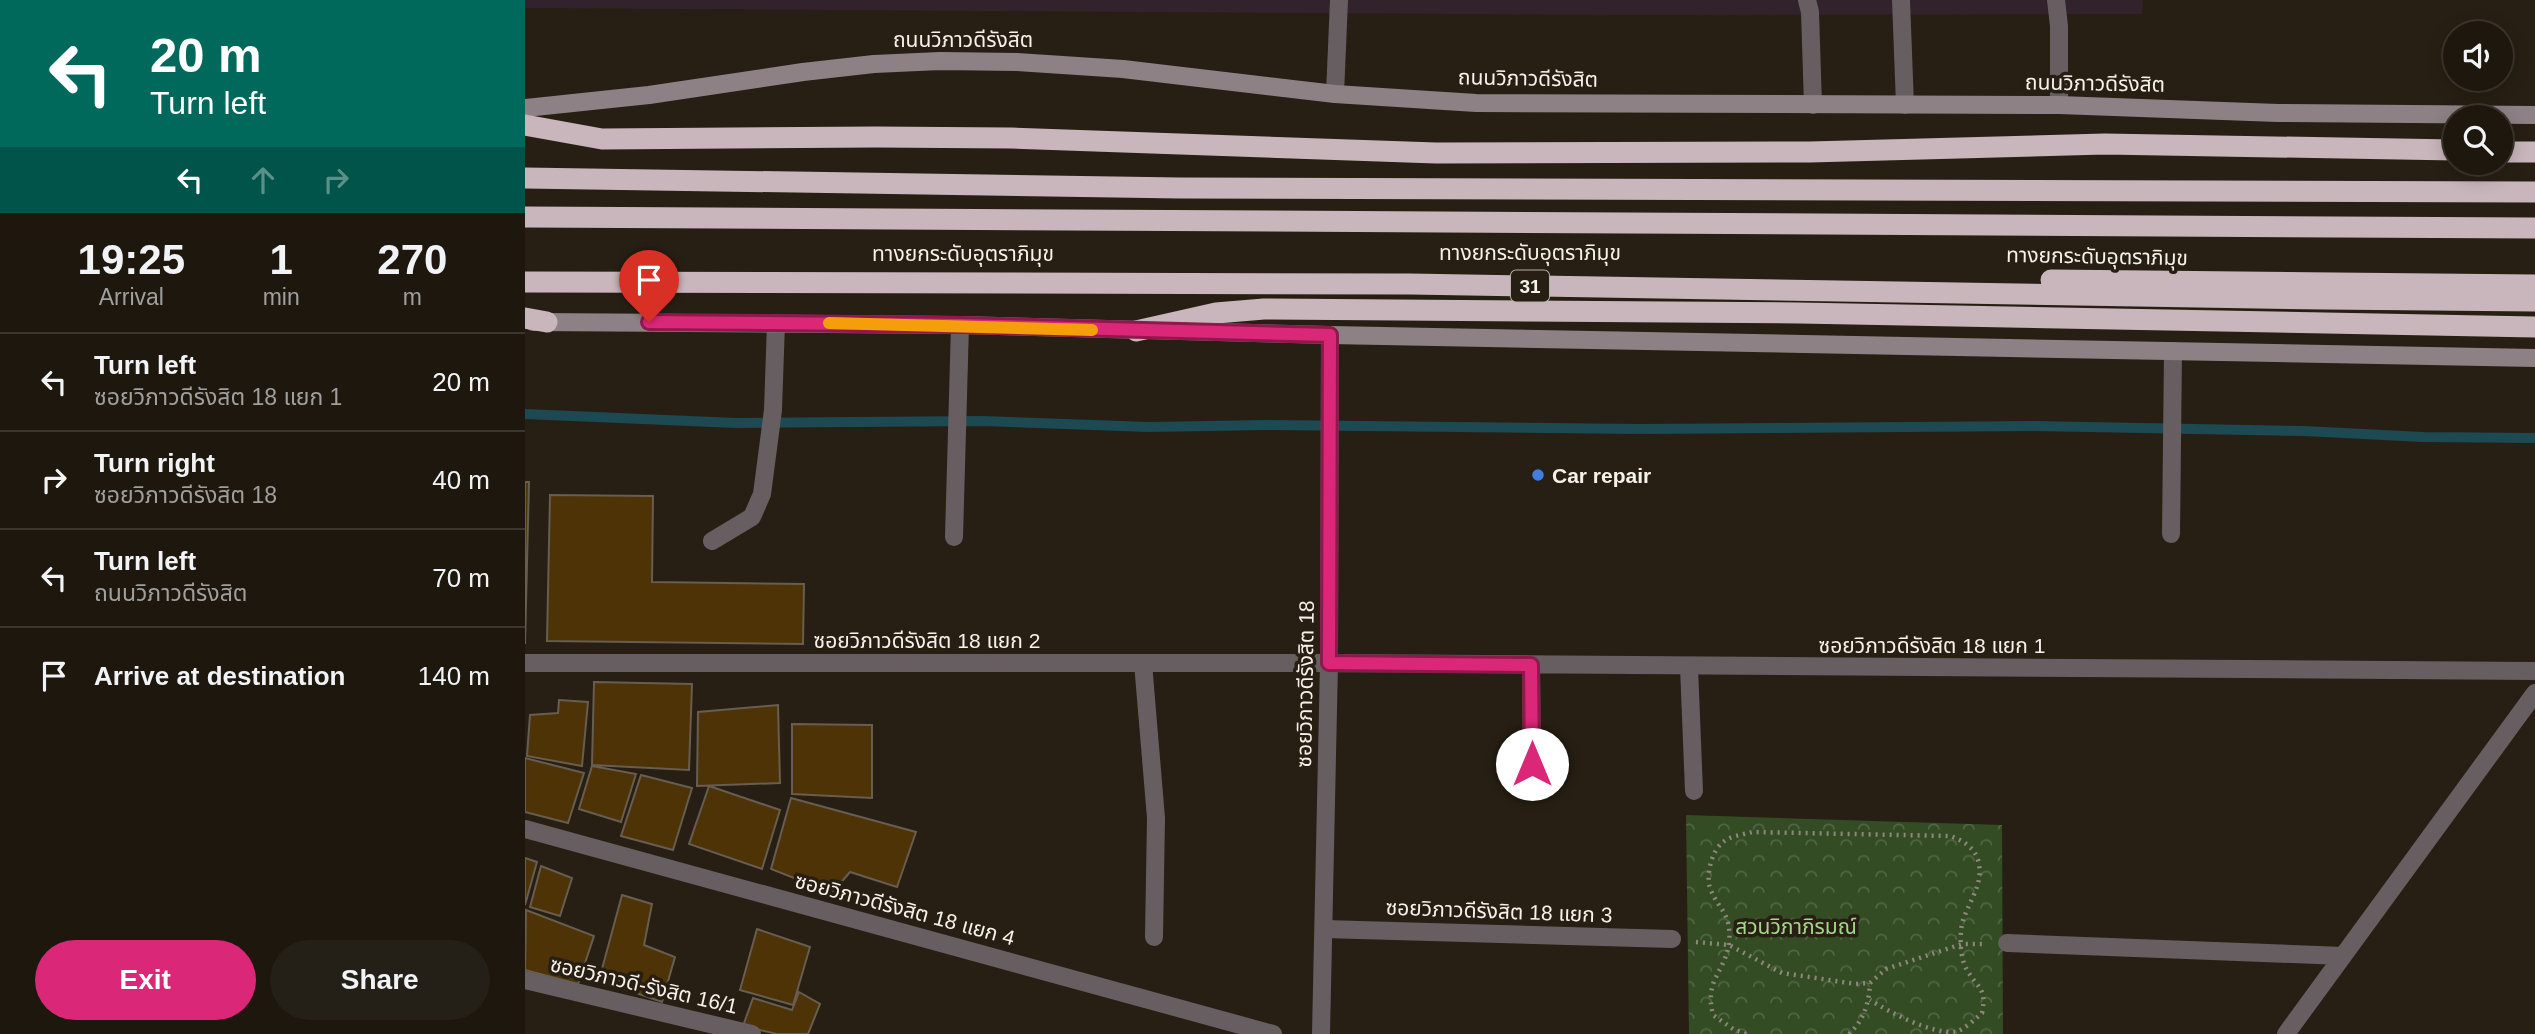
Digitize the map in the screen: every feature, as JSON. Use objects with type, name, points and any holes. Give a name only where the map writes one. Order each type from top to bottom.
[{"type":"highway","points":[[525,125],[602,139],[984,138],[1436,153],[1810,152],[2105,144],[2443,150]]},
{"type":"highway","points":[[2513,152],[2535,152]]},
{"type":"highway","points":[[525,178],[1180,188],[2535,192]]},
{"type":"highway","name":"ทางยกระดับอุตราภิมุข","points":[[525,217],[2535,228]]},
{"type":"highway","name":"ทางยกระดับอุตราภิมุข","points":[[525,277],[1683,277],[2535,285]]},
{"type":"highway","name":"31","points":[[525,282],[1410,284],[2535,301]]},
{"type":"highway","points":[[1136,331],[1216,313],[1264,309],[1799,313],[2535,327]]},
{"type":"highway","points":[[525,320],[547,322]]},
{"type":"main road","name":"ถนนวิภาวดีรังสิต","points":[[525,107],[649,95],[874,64],[940,61],[1017,62],[1123,69],[1335,94],[1476,103],[2059,105],[2278,113],[2535,115]]},
{"type":"main road","points":[[547,322],[960,325],[1136,331],[2535,358]]},
{"type":"street","points":[[1335,94],[1339,0]]},
{"type":"street","points":[[1807,0],[1810,12],[1813,105]]},
{"type":"street","points":[[1901,0],[1905,105]]},
{"type":"street","points":[[2056,0],[2059,26],[2059,105]]},
{"type":"street","points":[[712,541],[752,517],[762,494],[773,410],[776,323]]},
{"type":"street","points":[[954,537],[960,325]]},
{"type":"street","name":"ซอยวิภาวดีรังสิต 18","points":[[1321,1034],[1329,663],[1330,335]]},
{"type":"street","points":[[2171,534],[2173,351]]},
{"type":"street","name":"ซอยวิภาวดีรังสิต 18 แยก 2","points":[[525,663],[1329,663]]},
{"type":"street","points":[[1143,663],[1156,818],[1154,937]]},
{"type":"street","name":"ซอยวิภาวดีรังสิต 18 แยก 1","points":[[1329,663],[2535,671]]},
{"type":"street","points":[[1531,665],[1532,764]]},
{"type":"street","points":[[1689,667],[1694,791]]},
{"type":"street","points":[[2286,1034],[2535,693]]},
{"type":"street","name":"ซอยวิภาวดีรังสิต 18 แยก 4","points":[[525,830],[1273,1034]]},
{"type":"street","name":"ซอยวิภาวดีรังสิต 18 แยก 3","points":[[1324,929],[1672,939]]},
{"type":"street","points":[[2007,943],[2343,956]]},
{"type":"street","name":"ซอยวิภาวดี-รังสิต 16/1","points":[[525,980],[752,1034]]},
{"type":"path","points":[[1746,1034],[1733,1029],[1713,1014],[1709,1000],[1712,983],[1722,965],[1728,945],[1726,913],[1710,888],[1708,875],[1720,844],[1730,838],[1752,832],[1950,836],[1962,840],[1978,860],[1974,900],[1966,912],[1961,931],[1963,960],[1984,992],[1983,1013],[1968,1026],[1955,1032],[1930,1033],[1870,1000]]},
{"type":"path","points":[[1672,939],[1728,945],[1782,973],[1856,985],[1870,983],[1886,969],[1962,944]]},
{"type":"path","points":[[1851,1033],[1870,1000],[1870,983]]},
{"type":"shaded area","points":[[525,0],[2143,0],[2142,14],[1622,15],[525,8]]},
{"type":"green space","name":"สวนวิภาภิรมณ์","points":[[1686,815],[2002,825],[2003,1034],[1689,1034]]},
{"type":"building","points":[[525,482],[529,482],[525,644]]},
{"type":"building","points":[[550,495],[653,496],[652,582],[804,584],[803,644],[547,641]]},
{"type":"building","points":[[594,682],[692,684],[689,770],[592,765]]},
{"type":"building","points":[[559,700],[588,702],[582,766],[527,756],[530,715],[558,713]]},
{"type":"building","points":[[778,705],[780,783],[697,786],[698,712]]},
{"type":"building","points":[[792,724],[872,725],[872,798],[792,794]]},
{"type":"building","points":[[525,758],[584,773],[568,823],[525,812]]},
{"type":"building","points":[[592,766],[636,774],[621,822],[579,809]]},
{"type":"building","points":[[641,775],[692,788],[673,850],[621,836]]},
{"type":"building","points":[[709,786],[780,810],[762,869],[689,844]]},
{"type":"building","points":[[791,798],[916,832],[897,887],[850,872],[832,893],[771,869]]},
{"type":"building","points":[[525,858],[537,862],[525,905]]},
{"type":"building","points":[[541,866],[572,878],[560,916],[530,907]]},
{"type":"building","points":[[622,895],[652,904],[644,945],[675,957],[662,1002],[599,980]]},
{"type":"building","points":[[526,910],[594,936],[578,984],[525,970]]},
{"type":"building","points":[[757,929],[810,947],[793,1005],[740,990]]},
{"type":"building","points":[[799,992],[820,1004],[808,1034],[777,1034],[743,1026],[753,998],[792,1010]]},
{"type":"waterway","points":[[525,414],[736,423],[982,421],[1149,427],[1266,425],[1639,429],[2035,426],[2535,438]]},
{"type":"slow traffic","points":[[829,323],[1092,330]]},
{"type":"place","name":"Car repair","points":[[1538,475]]},
{"type":"route","points":[[649,322],[960,325],[1330,335],[1329,663],[1531,665],[1532,764]]}]
